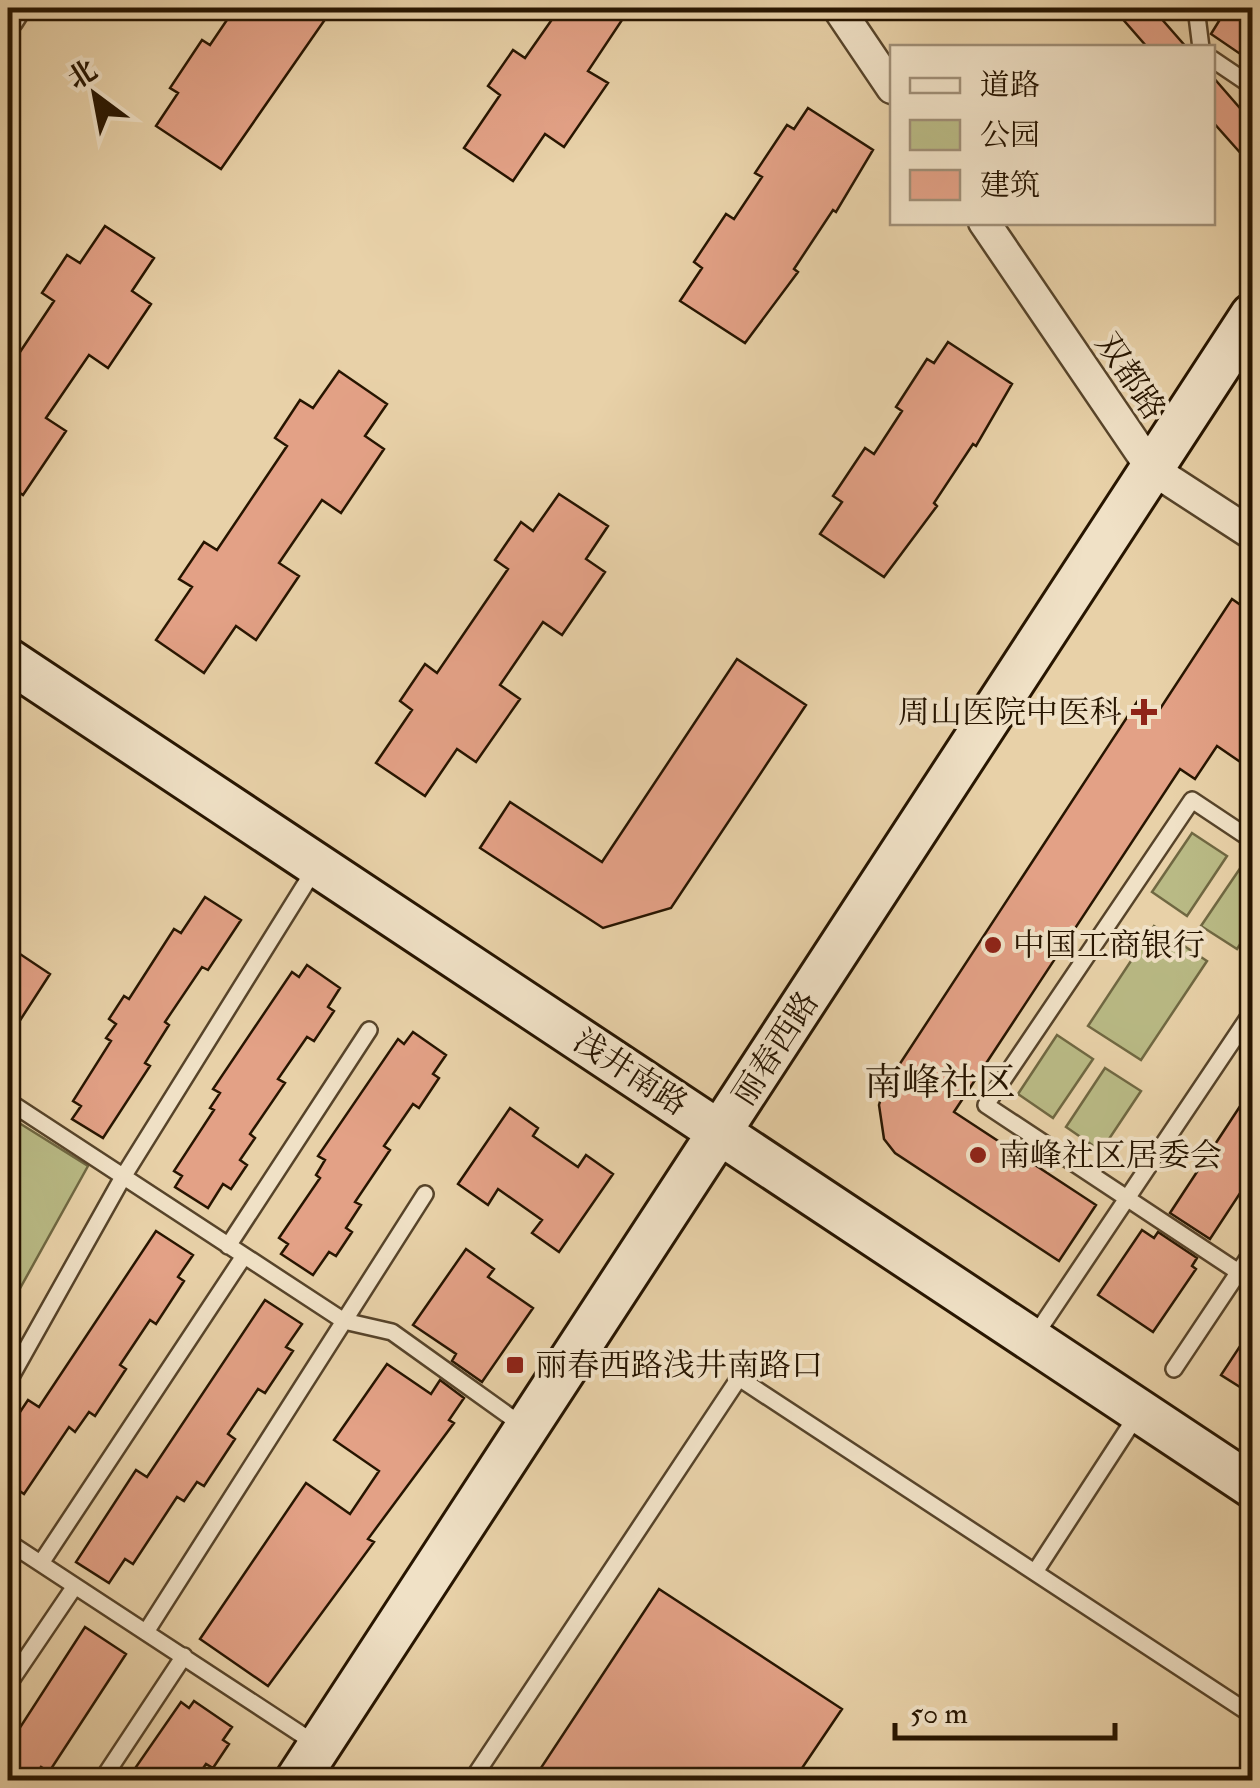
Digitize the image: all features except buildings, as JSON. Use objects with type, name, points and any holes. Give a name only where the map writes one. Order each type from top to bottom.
[{"type":"main road","name":"丽春西路","points":[[313,1769],[1164,477],[1252,316]]},
{"type":"main road","name":"丽春西路","points":[[1164,477],[1252,368]]},
{"type":"main road","name":"浅井南路","points":[[8,660],[309,877]]},
{"type":"main road","name":"浅井南路","points":[[8,692],[309,877],[1134,1419],[1252,1486]]},
{"type":"main road","name":"丽春西路","points":[[313,1769],[527,1428],[724,1149]]},
{"type":"main road","name":"浅井南路","points":[[1134,1419],[1252,1510]]},
{"type":"street","points":[[8,19],[16,8]]},
{"type":"street","points":[[838,8],[890,85]]},
{"type":"street","name":"双都路","points":[[986,225],[1164,477],[1252,534]]},
{"type":"lane","points":[[1196,8],[1201,45]]},
{"type":"lane","points":[[1215,61],[1252,86]]},
{"type":"lane","points":[[1246,1277],[986,1105],[1192,800],[1252,840]]},
{"type":"lane","points":[[8,1382],[123,1177],[309,877]]},
{"type":"lane","points":[[1026,1348],[1252,1012]]},
{"type":"lane","points":[[228,1246],[369,1030]]},
{"type":"lane","points":[[8,1101],[344,1321],[392,1332],[527,1428]]},
{"type":"lane","points":[[146,1632],[425,1194]]},
{"type":"lane","points":[[1174,1370],[1246,1277],[1252,1252]]},
{"type":"lane","points":[[41,1564],[244,1256]]},
{"type":"lane","points":[[472,1780],[740,1378],[1252,1715]]},
{"type":"lane","points":[[1036,1572],[1134,1419]]},
{"type":"lane","points":[[8,1542],[184,1656],[313,1769]]},
{"type":"lane","points":[[8,1685],[75,1586]]},
{"type":"lane","points":[[102,1780],[184,1656]]},
{"type":"green space","points":[[1192,833],[1227,856],[1187,916],[1152,892]]},
{"type":"green space","points":[[1241,867],[1252,874],[1252,926],[1237,949],[1201,926]]},
{"type":"green space","points":[[1154,926],[1207,961],[1141,1060],[1088,1026]]},
{"type":"green space","points":[[1057,1035],[1093,1059],[1053,1118],[1018,1094]]},
{"type":"green space","points":[[1105,1068],[1141,1091],[1101,1151],[1066,1127]]},
{"type":"green space","points":[[8,1116],[88,1166],[8,1310]]},
{"type":"place","name":"周山医院中医科","points":[[1144,712]]},
{"type":"place","name":"中国工商银行","points":[[993,945]]},
{"type":"place","name":"南峰社区居委会","points":[[978,1155]]},
{"type":"place","name":"丽春西路浅井南路口","points":[[515,1365]]},
{"type":"district","name":"南峰社区","points":[[940,1082]]}]
